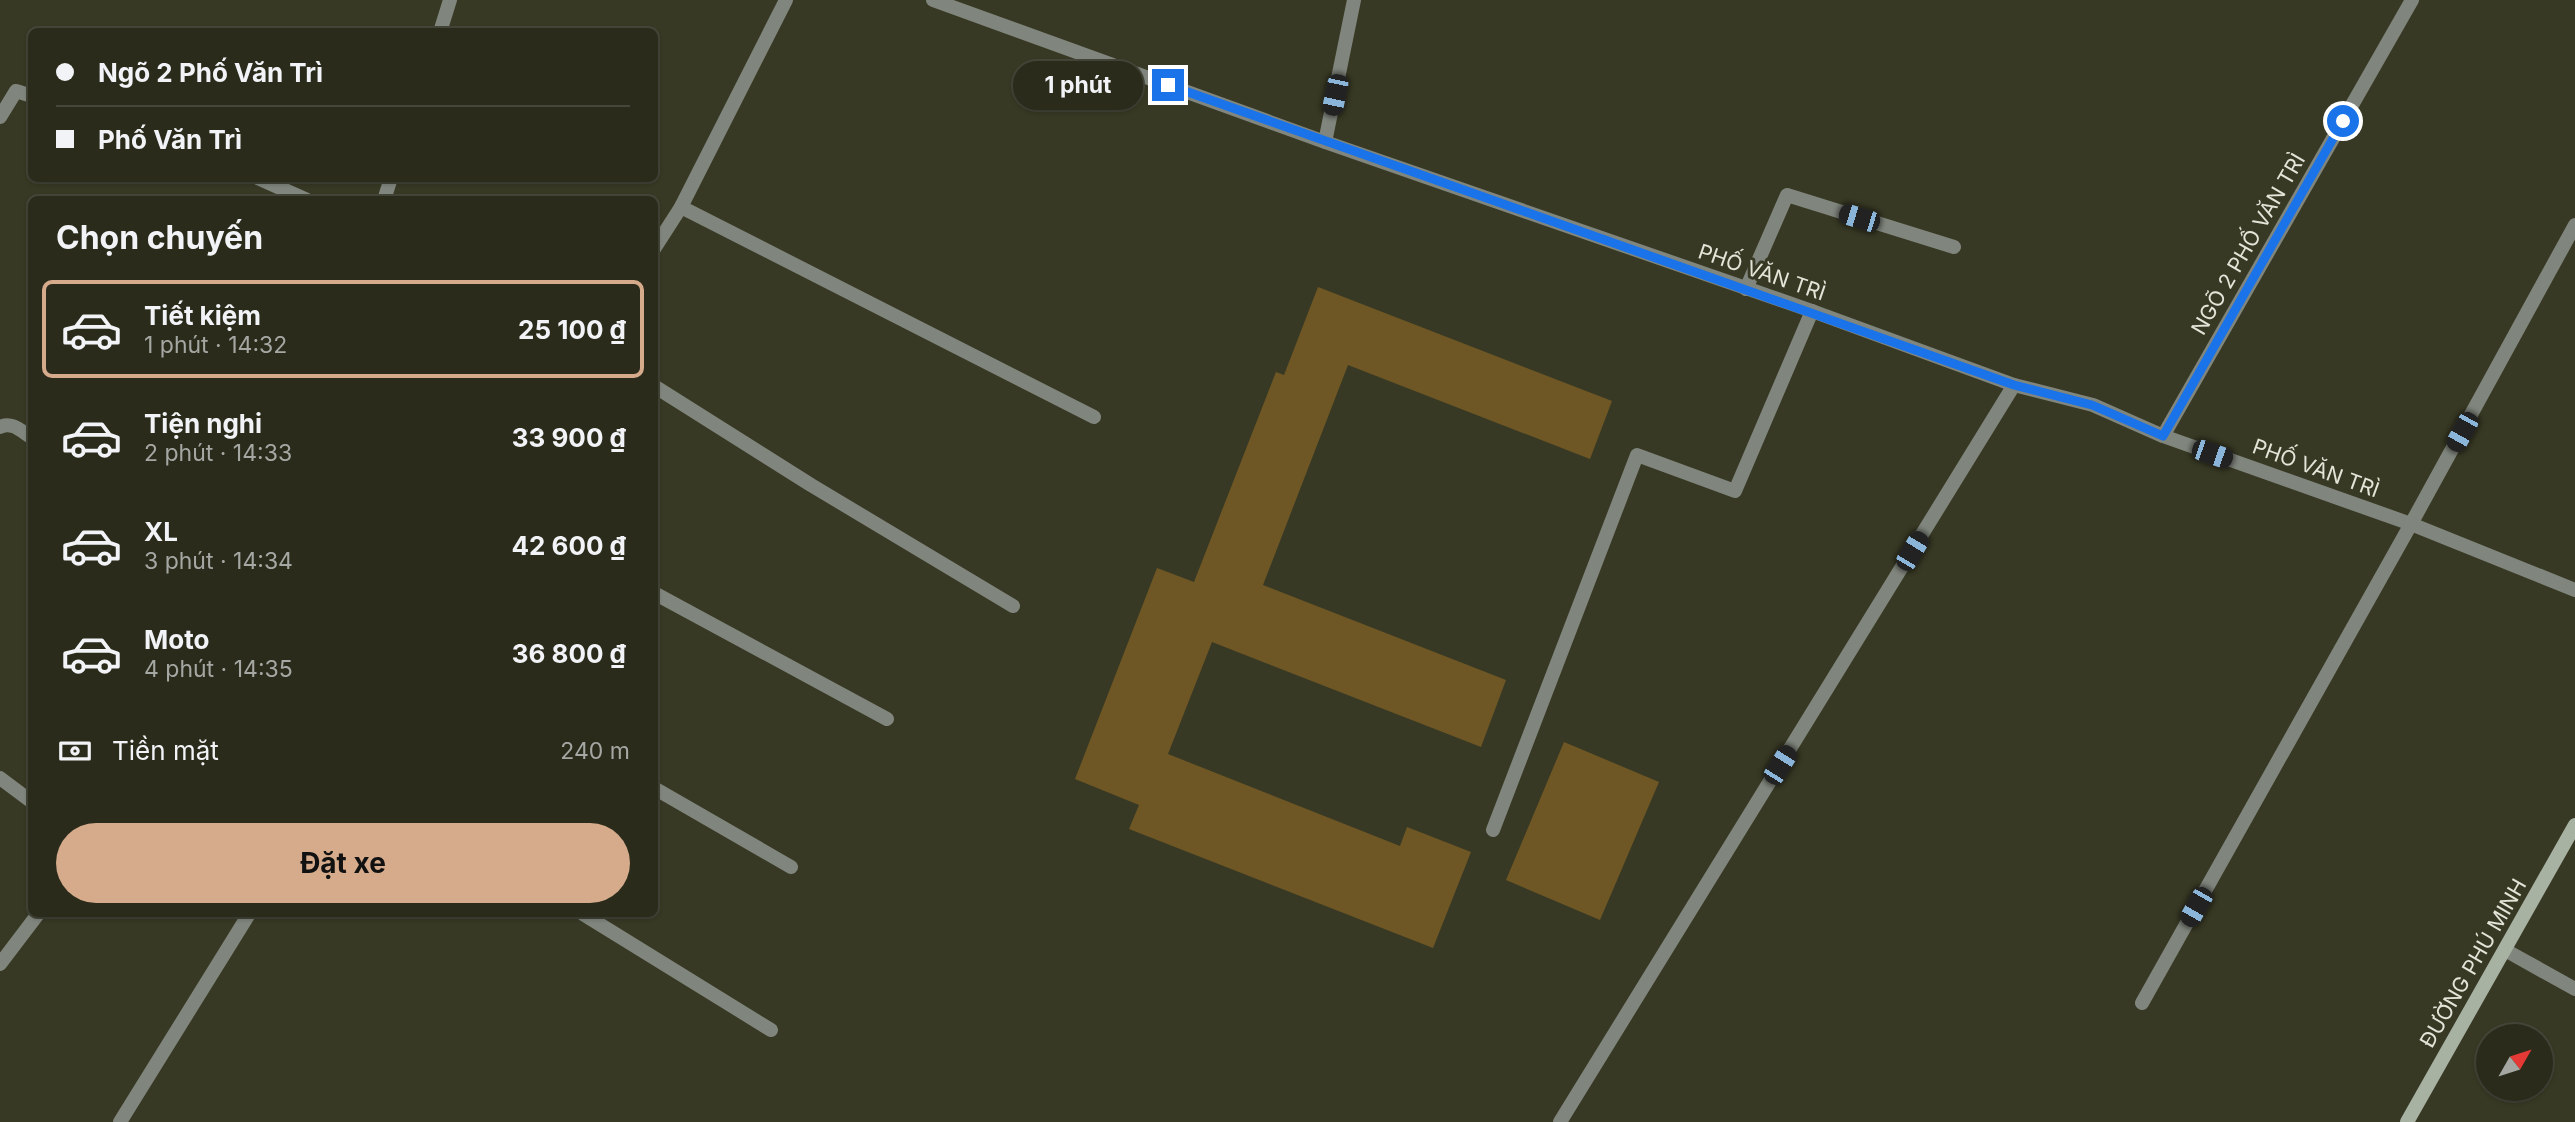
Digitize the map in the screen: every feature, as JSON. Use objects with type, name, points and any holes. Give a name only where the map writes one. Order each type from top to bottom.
[{"type":"street","points":[[441,28],[450,0]]},
{"type":"street","points":[[658,243],[681,207],[786,0]]},
{"type":"street","name":"PHỐ VĂN TRÌ","points":[[933,0],[1325,142],[1812,311],[2014,385],[2092,405],[2163,436],[2411,524],[2575,590]]},
{"type":"street","points":[[1325,142],[1354,0]]},
{"type":"street","name":"NGÕ 2 PHỐ VĂN TRÌ","points":[[2163,436],[2412,0]]},
{"type":"street","points":[[0,117],[16,91],[28,95]]},
{"type":"street","points":[[267,182],[298,196]]},
{"type":"street","points":[[1746,289],[1787,195],[1954,247]]},
{"type":"street","points":[[681,207],[1094,417]]},
{"type":"street","points":[[2142,1003],[2411,524],[2575,225]]},
{"type":"street","points":[[1493,830],[1637,454],[1735,491],[1812,311]]},
{"type":"street","points":[[1560,1122],[2014,385]]},
{"type":"street","points":[[658,389],[811,485],[1013,606]]},
{"type":"street","points":[[0,427],[15,426],[28,435]]},
{"type":"street","points":[[658,595],[887,719]]},
{"type":"street","points":[[0,778],[28,799]]},
{"type":"street","points":[[658,790],[791,867]]},
{"type":"street","name":"ĐƯỜNG PHÚ MINH","points":[[2407,1122],[2575,825]]},
{"type":"street","points":[[0,964],[36,917]]},
{"type":"street","points":[[120,1122],[247,917]]},
{"type":"street","points":[[588,917],[771,1030]]},
{"type":"street","points":[[2505,950],[2575,989]]},
{"type":"building","points":[[1318,287],[1612,401],[1590,459],[1348,365],[1263,585],[1506,680],[1481,747],[1212,642],[1168,754],[1400,846],[1407,827],[1471,852],[1433,948],[1129,829],[1139,805],[1075,779],[1157,568],[1194,582],[1276,372],[1284,375]]},
{"type":"building","points":[[1564,742],[1659,782],[1600,920],[1506,880]]},
{"type":"route","points":[[1168,85],[1812,311],[2014,385],[2092,405],[2163,436],[2343,121]]}]
